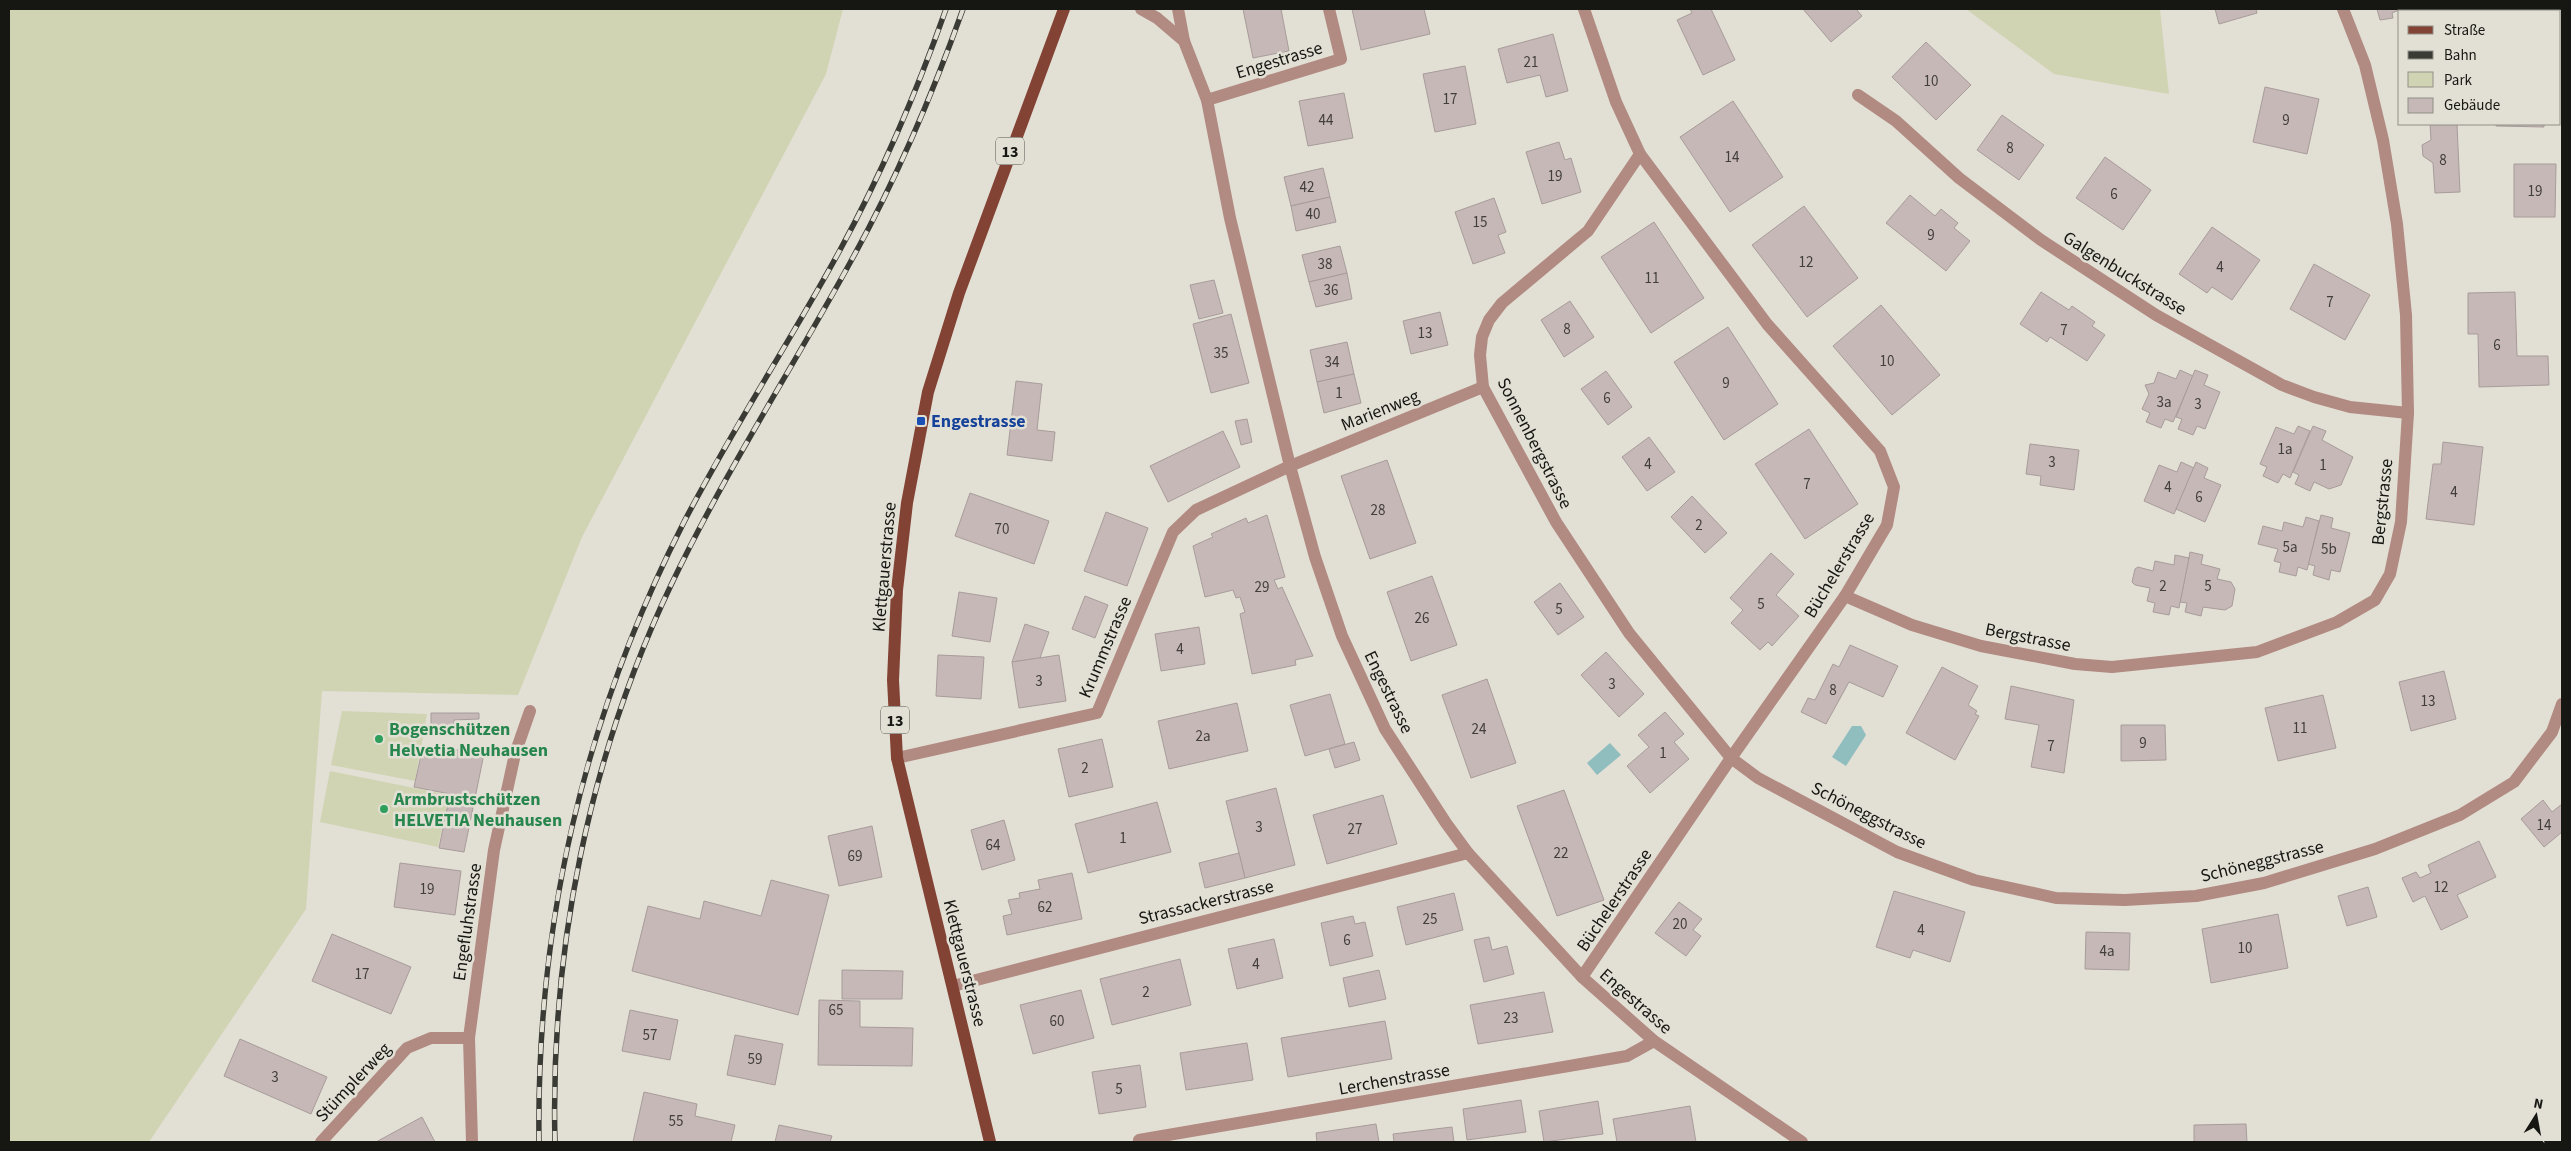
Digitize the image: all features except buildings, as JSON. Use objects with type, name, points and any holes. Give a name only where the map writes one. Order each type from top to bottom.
[{"type":"main road","name":"Klettgauerstrasse","points":[[990,1142],[897,758],[893,680],[897,590],[907,504],[921,421],[958,293],[1064,9]]},
{"type":"street","name":"Engestrasse","points":[[1142,9],[1157,18],[1184,41]]},
{"type":"street","name":"Engestrasse","points":[[1178,9],[1184,41],[1207,100],[1230,218],[1290,466],[1315,557],[1342,636],[1385,729],[1446,823],[1468,853],[1582,977],[1654,1041],[1802,1142]]},
{"type":"street","name":"Engestrasse","points":[[1207,100],[1341,59],[1329,9]]},
{"type":"street","points":[[1584,9],[1616,102],[1640,154]]},
{"type":"street","name":"Bergstrasse","points":[[1845,596],[1912,625],[1980,646],[2075,664],[2112,668],[2257,652],[2337,622],[2375,600],[2390,574],[2401,522],[2408,413],[2406,315],[2397,224],[2384,140],[2365,65],[2342,9]]},
{"type":"street","name":"Galgenbuckstrasse","points":[[1858,95],[1896,121],[1959,178],[2041,240],[2156,315],[2282,385],[2350,407],[2408,413]]},
{"type":"street","name":"Sonnenbergstrasse","points":[[1640,154],[1588,230],[1502,303],[1489,320],[1482,337],[1480,355],[1483,386],[1556,522],[1629,633],[1730,758]]},
{"type":"street","name":"Büchelerstrasse","points":[[1582,977],[1730,758],[1845,596],[1887,525],[1894,488],[1880,452],[1766,324],[1640,154]]},
{"type":"street","name":"Marienweg","points":[[1290,466],[1483,386]]},
{"type":"street","name":"Krummstrasse","points":[[897,758],[1097,713],[1173,532],[1196,510],[1290,466]]},
{"type":"street","name":"Schöneggstrasse","points":[[1730,758],[1758,778],[1897,852],[1974,880],[2056,898],[2134,900],[2196,896],[2264,883],[2375,849],[2460,815],[2514,782],[2552,732],[2562,704]]},
{"type":"street","name":"Engefluhstrasse","points":[[472,1142],[469,1038],[494,850],[515,754],[530,711]]},
{"type":"street","name":"Strassackerstrasse","points":[[952,986],[1468,853]]},
{"type":"street","name":"Stümplerweg","points":[[321,1142],[407,1048],[430,1038],[469,1038]]},
{"type":"street","name":"Lerchenstrasse","points":[[1140,1142],[1139,1140],[1627,1056],[1654,1041]]},
{"type":"green space","points":[[9,9],[843,9],[826,74],[582,537],[518,695],[322,691],[306,909],[149,1142],[9,1142]]},
{"type":"green space","points":[[1966,9],[2160,9],[2169,94],[2054,74]]},
{"type":"green space","name":"Bogenschützen Helvetia Neuhausen","points":[[342,711],[427,714],[415,781],[331,765]]},
{"type":"green space","name":"Armbrustschützen HELVETIA Neuhausen","points":[[330,771],[449,795],[438,847],[320,822]]},
{"type":"water","points":[[1852,726],[1861,726],[1866,735],[1846,766],[1832,757]]},
{"type":"water","points":[[1610,743],[1621,755],[1597,775],[1587,763]]},
{"type":"railway","points":[[539,1142],[540,1060],[546,980],[557,901],[573,823],[593,746],[619,671],[649,596],[702,487],[821,284],[870,191],[911,101],[946,9]]},
{"type":"railway","points":[[555,1142],[555,1070],[568,926],[580,855],[597,785],[618,716],[643,649],[692,542],[736,461],[829,301],[883,200],[926,106],[963,9]]},
{"type":"place","name":"Engestrasse","points":[[921,421]]},
{"type":"place","name":"Bogenschützen Helvetia Neuhausen","points":[[379,739]]},
{"type":"place","name":"Armbrustschützen HELVETIA Neuhausen","points":[[384,809]]}]
